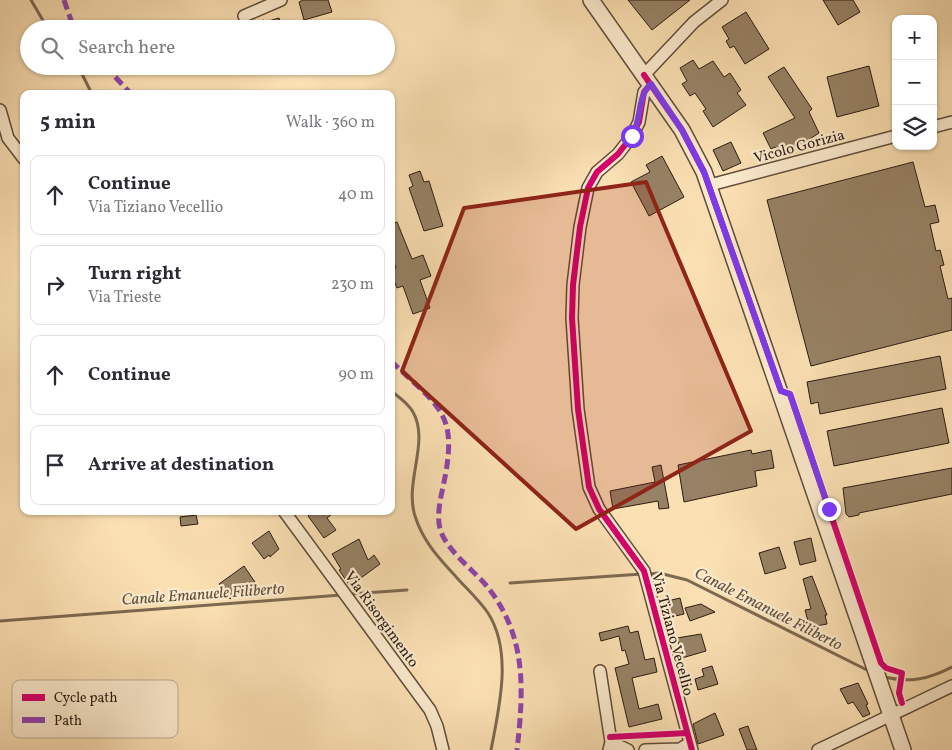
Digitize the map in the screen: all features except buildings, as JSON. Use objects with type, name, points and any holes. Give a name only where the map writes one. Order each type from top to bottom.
[{"type":"street","points":[[244,16],[281,0]]},
{"type":"street","points":[[591,0],[682,130],[710,185],[903,750]]},
{"type":"street","name":"Via Tiziano Vecellio","points":[[691,746],[645,575],[599,509],[589,487],[578,409],[572,302],[580,227],[588,188],[597,172],[618,154],[632,136],[639,122],[648,80],[684,32],[722,0]]},
{"type":"street","points":[[0,110],[8,138],[20,154]]},
{"type":"street","points":[[937,125],[952,122]]},
{"type":"street","name":"Vicolo Gorizia","points":[[710,185],[892,137]]},
{"type":"street","name":"Via Risorgimento","points":[[287,515],[430,710],[437,726],[443,750]]},
{"type":"street","points":[[600,671],[610,746],[628,750]]},
{"type":"street","points":[[818,750],[952,686]]},
{"type":"street","points":[[646,750],[680,749],[691,746]]},
{"type":"highlighted area","points":[[646,182],[751,431],[576,529],[402,371],[464,208]]},
{"type":"waterway","points":[[31,0],[43,20]]},
{"type":"waterway","points":[[82,75],[90,90]]},
{"type":"waterway","points":[[395,394],[409,406],[418,424],[418,449],[412,490],[412,503],[418,525],[433,550],[477,599],[488,613],[496,628],[502,662],[502,680],[491,750]]},
{"type":"waterway","name":"Canale Emanuele Filiberto","points":[[648,574],[659,573],[687,580],[871,672]]},
{"type":"waterway","name":"Canale Emanuele Filiberto","points":[[510,583],[642,574]]},
{"type":"waterway","name":"Canale Emanuele Filiberto","points":[[350,594],[407,590]]},
{"type":"waterway","name":"Canale Emanuele Filiberto","points":[[0,621],[341,595]]},
{"type":"waterway","name":"Canale Emanuele Filiberto","points":[[882,676],[901,680],[918,679],[935,675],[952,667]]},
{"type":"marked path","points":[[64,0],[71,20]]},
{"type":"marked path","points":[[113,75],[127,90]]},
{"type":"marked path","points":[[395,365],[434,402],[442,414],[447,427],[449,443],[439,509],[441,532],[449,546],[485,584],[499,603],[509,622],[515,642],[521,684],[517,750]]},
{"type":"cycle path","points":[[644,75],[682,130],[704,172],[781,391],[790,394],[881,663],[886,668],[902,673],[899,693],[902,703]]},
{"type":"cycle path","points":[[651,84],[644,92],[639,122],[632,136],[618,154],[597,172],[588,188],[580,227],[573,285],[572,318],[578,409],[589,487],[599,509],[644,571],[692,750]]},
{"type":"cycle path","points":[[610,737],[687,733]]},
{"type":"route","points":[[632,136],[639,122],[644,92],[651,84],[682,130],[704,172],[723,221],[781,391],[790,394],[829,509]]}]
